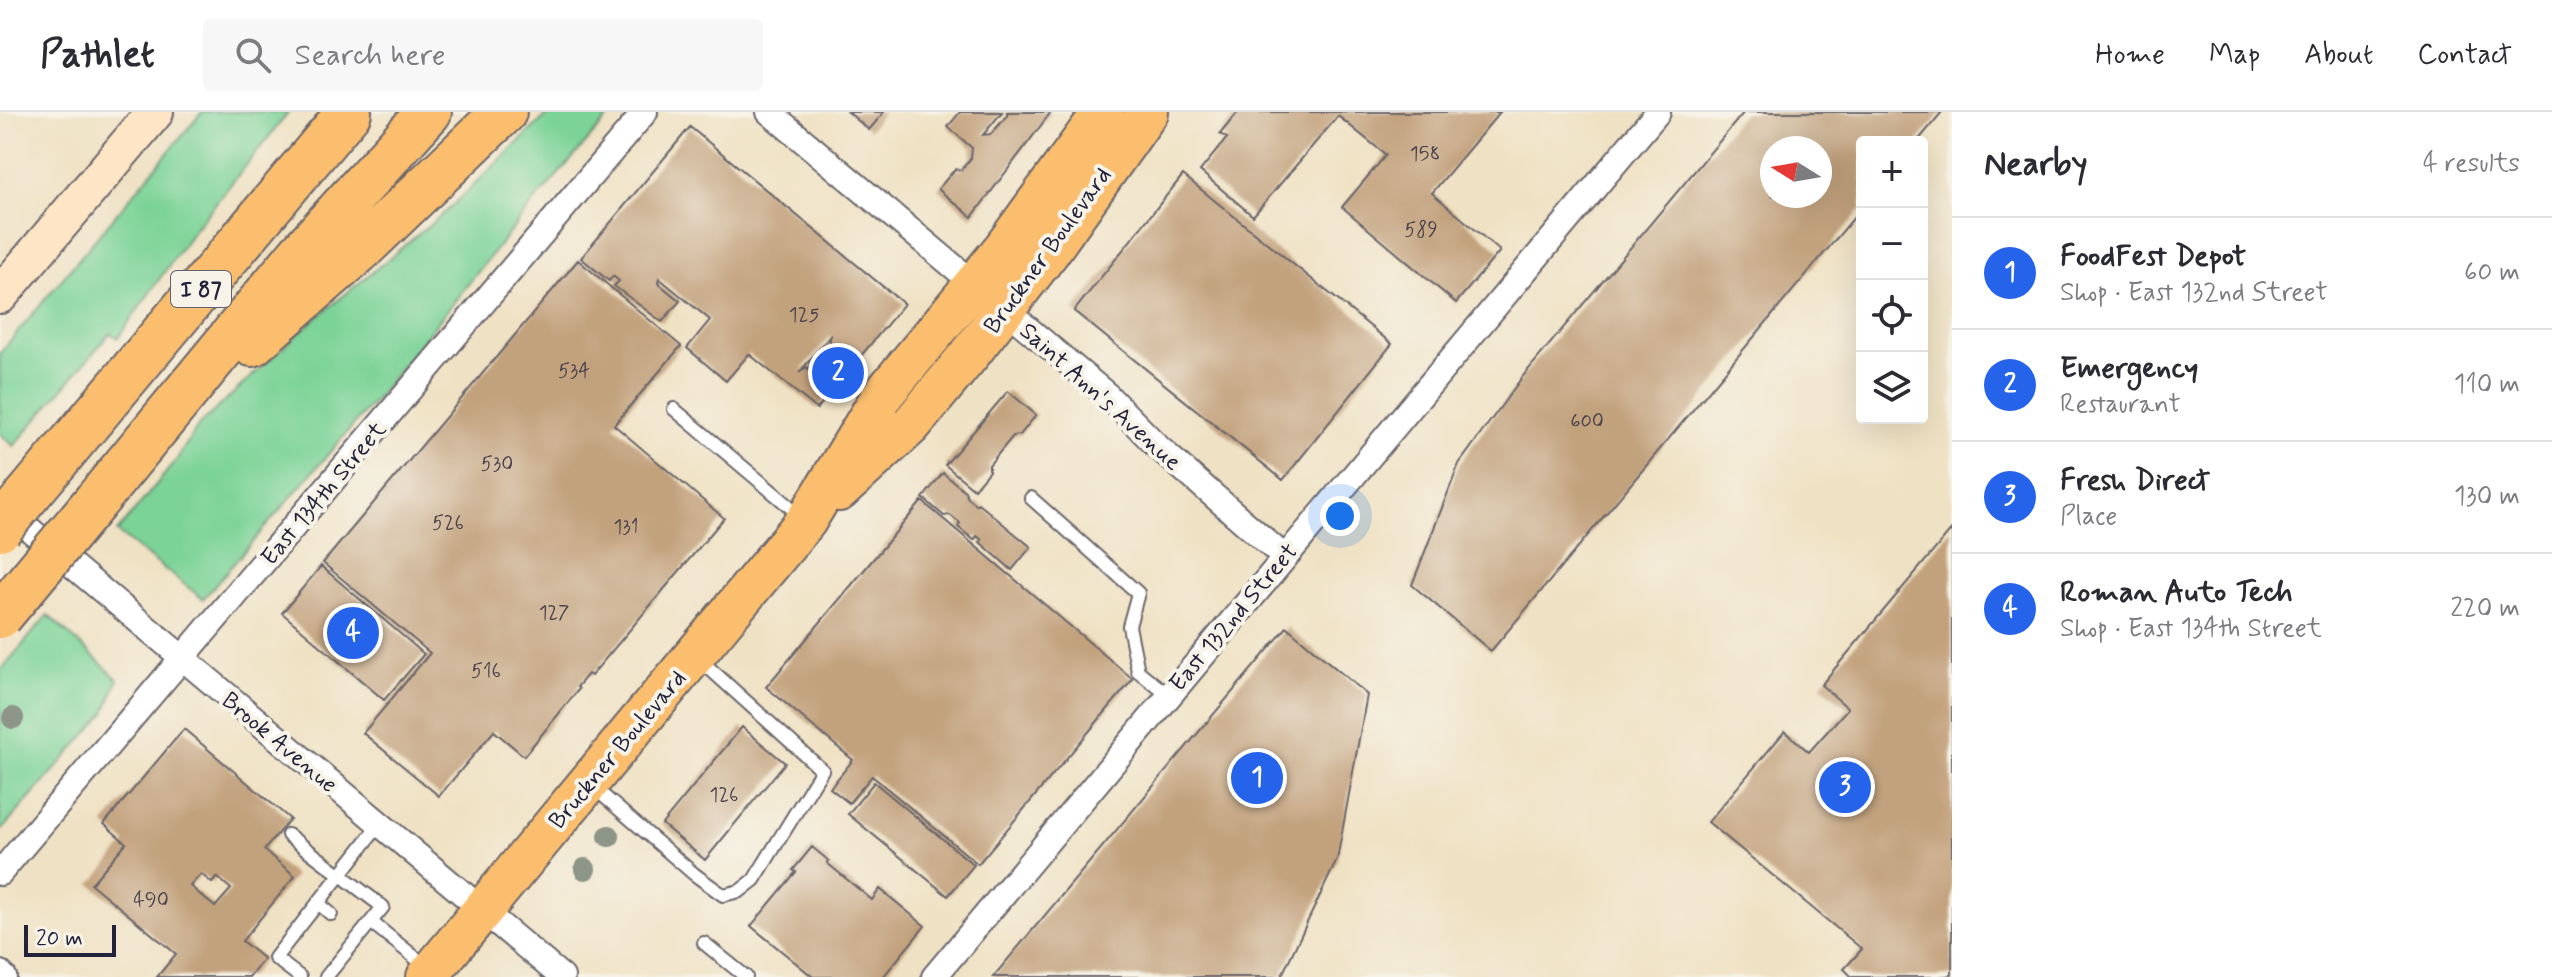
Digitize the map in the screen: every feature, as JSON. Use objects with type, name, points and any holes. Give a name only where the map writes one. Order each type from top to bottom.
[{"type":"highway","name":"I 87","points":[[0,528],[349,112]]},
{"type":"highway","points":[[0,616],[299,255],[429,112]]},
{"type":"highway","points":[[168,416],[352,258],[504,112]]},
{"type":"main road","points":[[0,295],[155,112]]},
{"type":"main road","name":"Bruckner Boulevard","points":[[806,521],[881,397],[1004,248],[1103,112]]},
{"type":"main road","name":"Bruckner Boulevard","points":[[429,974],[806,521],[911,425],[1004,311],[1148,112]]},
{"type":"street","name":"East 134th Street","points":[[0,873],[645,112]]},
{"type":"street","name":"Saint Ann's Avenue","points":[[769,112],[1107,395],[1159,448],[1284,557]]},
{"type":"street","name":"East 132nd Street","points":[[934,977],[1658,112]]},
{"type":"street","name":"Brook Avenue","points":[[0,504],[562,977]]},
{"type":"lane","points":[[674,409],[806,521]]},
{"type":"lane","points":[[1031,498],[1138,593],[1129,626],[1138,671],[1168,695]]},
{"type":"lane","points":[[588,783],[723,895],[740,891],[754,880],[822,770],[695,656]]},
{"type":"lane","points":[[300,977],[275,958],[379,825]]},
{"type":"lane","points":[[288,835],[383,907],[371,922],[354,932],[326,977]]},
{"type":"lane","points":[[318,903],[331,914]]},
{"type":"lane","points":[[371,922],[429,974]]},
{"type":"lane","points":[[295,932],[308,941]]},
{"type":"lane","points":[[704,943],[746,977]]},
{"type":"lane","points":[[326,954],[338,962]]},
{"type":"green space","points":[[202,112],[289,112],[193,231],[118,338],[110,333],[14,446],[0,434],[0,353]]},
{"type":"green space","points":[[550,112],[613,112],[534,202],[375,400],[203,599],[117,532],[175,462],[199,425],[303,329],[449,209]]},
{"type":"green space","points":[[48,615],[118,679],[105,713],[0,832],[0,671]]},
{"type":"building","points":[[848,112],[884,112],[869,130]]},
{"type":"building","points":[[960,112],[1002,112],[983,135],[991,134],[1007,112],[1051,112],[972,217],[938,189],[955,169],[961,170],[971,158],[972,148],[948,127]]},
{"type":"building","points":[[1238,112],[1500,112],[1432,193],[1500,251],[1456,303],[1342,207],[1386,155],[1338,116],[1253,216],[1200,171],[1227,138],[1220,134]]},
{"type":"building","points":[[1744,112],[1942,112],[1922,136],[1856,136],[1856,215],[1491,651],[1412,585],[1459,464],[1523,376]]},
{"type":"building","points":[[690,127],[904,304],[817,409],[749,354],[726,381],[687,348],[710,320],[659,278],[658,283],[680,301],[662,322],[614,286],[619,281],[613,276],[609,281],[581,258]],"holes":[[[830,336],[830,343],[808,369],[806,367],[799,373]]]},
{"type":"building","points":[[1183,175],[1392,344],[1283,480],[1074,311]]},
{"type":"building","points":[[578,260],[681,346],[614,425],[724,518],[591,676],[588,674],[577,687],[579,689],[524,756],[494,731],[439,796],[363,733],[430,653],[323,563]]},
{"type":"building","points":[[1008,391],[1036,415],[1020,435],[1013,436],[974,489],[945,465]]},
{"type":"building","points":[[943,473],[976,505],[978,503],[1031,547],[1012,570],[980,542],[982,540],[977,536],[974,540],[958,527],[960,523],[950,515],[944,516],[923,498]]},
{"type":"building","points":[[922,501],[1133,679],[978,864],[872,776],[849,803],[830,788],[853,760],[766,687]]},
{"type":"building","points":[[1952,529],[1952,975],[1852,977],[1844,969],[1862,949],[1708,822],[1785,731],[1809,752],[1848,708],[1821,685]]},
{"type":"building","points":[[321,566],[424,654],[384,700],[282,613]]},
{"type":"building","points":[[1287,627],[1367,695],[1337,860],[1281,977],[993,977]]},
{"type":"building","points":[[742,727],[785,763],[705,860],[662,824]]},
{"type":"building","points":[[184,729],[290,819],[264,850],[295,876],[242,941],[264,959],[249,977],[157,977],[176,954],[91,884],[126,843],[104,824]],"holes":[[[201,874],[212,883],[217,877],[231,889],[215,907],[190,886]]]},
{"type":"building","points":[[874,782],[974,865],[948,896],[848,814]]},
{"type":"building","points":[[812,847],[872,900],[880,889],[925,926],[883,977],[813,977],[751,926],[796,872],[793,870]]},
{"type":"place","name":"Emergency","points":[[838,373]]},
{"type":"place","name":"Roman Auto Tech","points":[[353,633]]},
{"type":"place","name":"FoodFest Depot","points":[[1257,778]]},
{"type":"place","name":"Fresh Direct","points":[[1845,787]]}]
